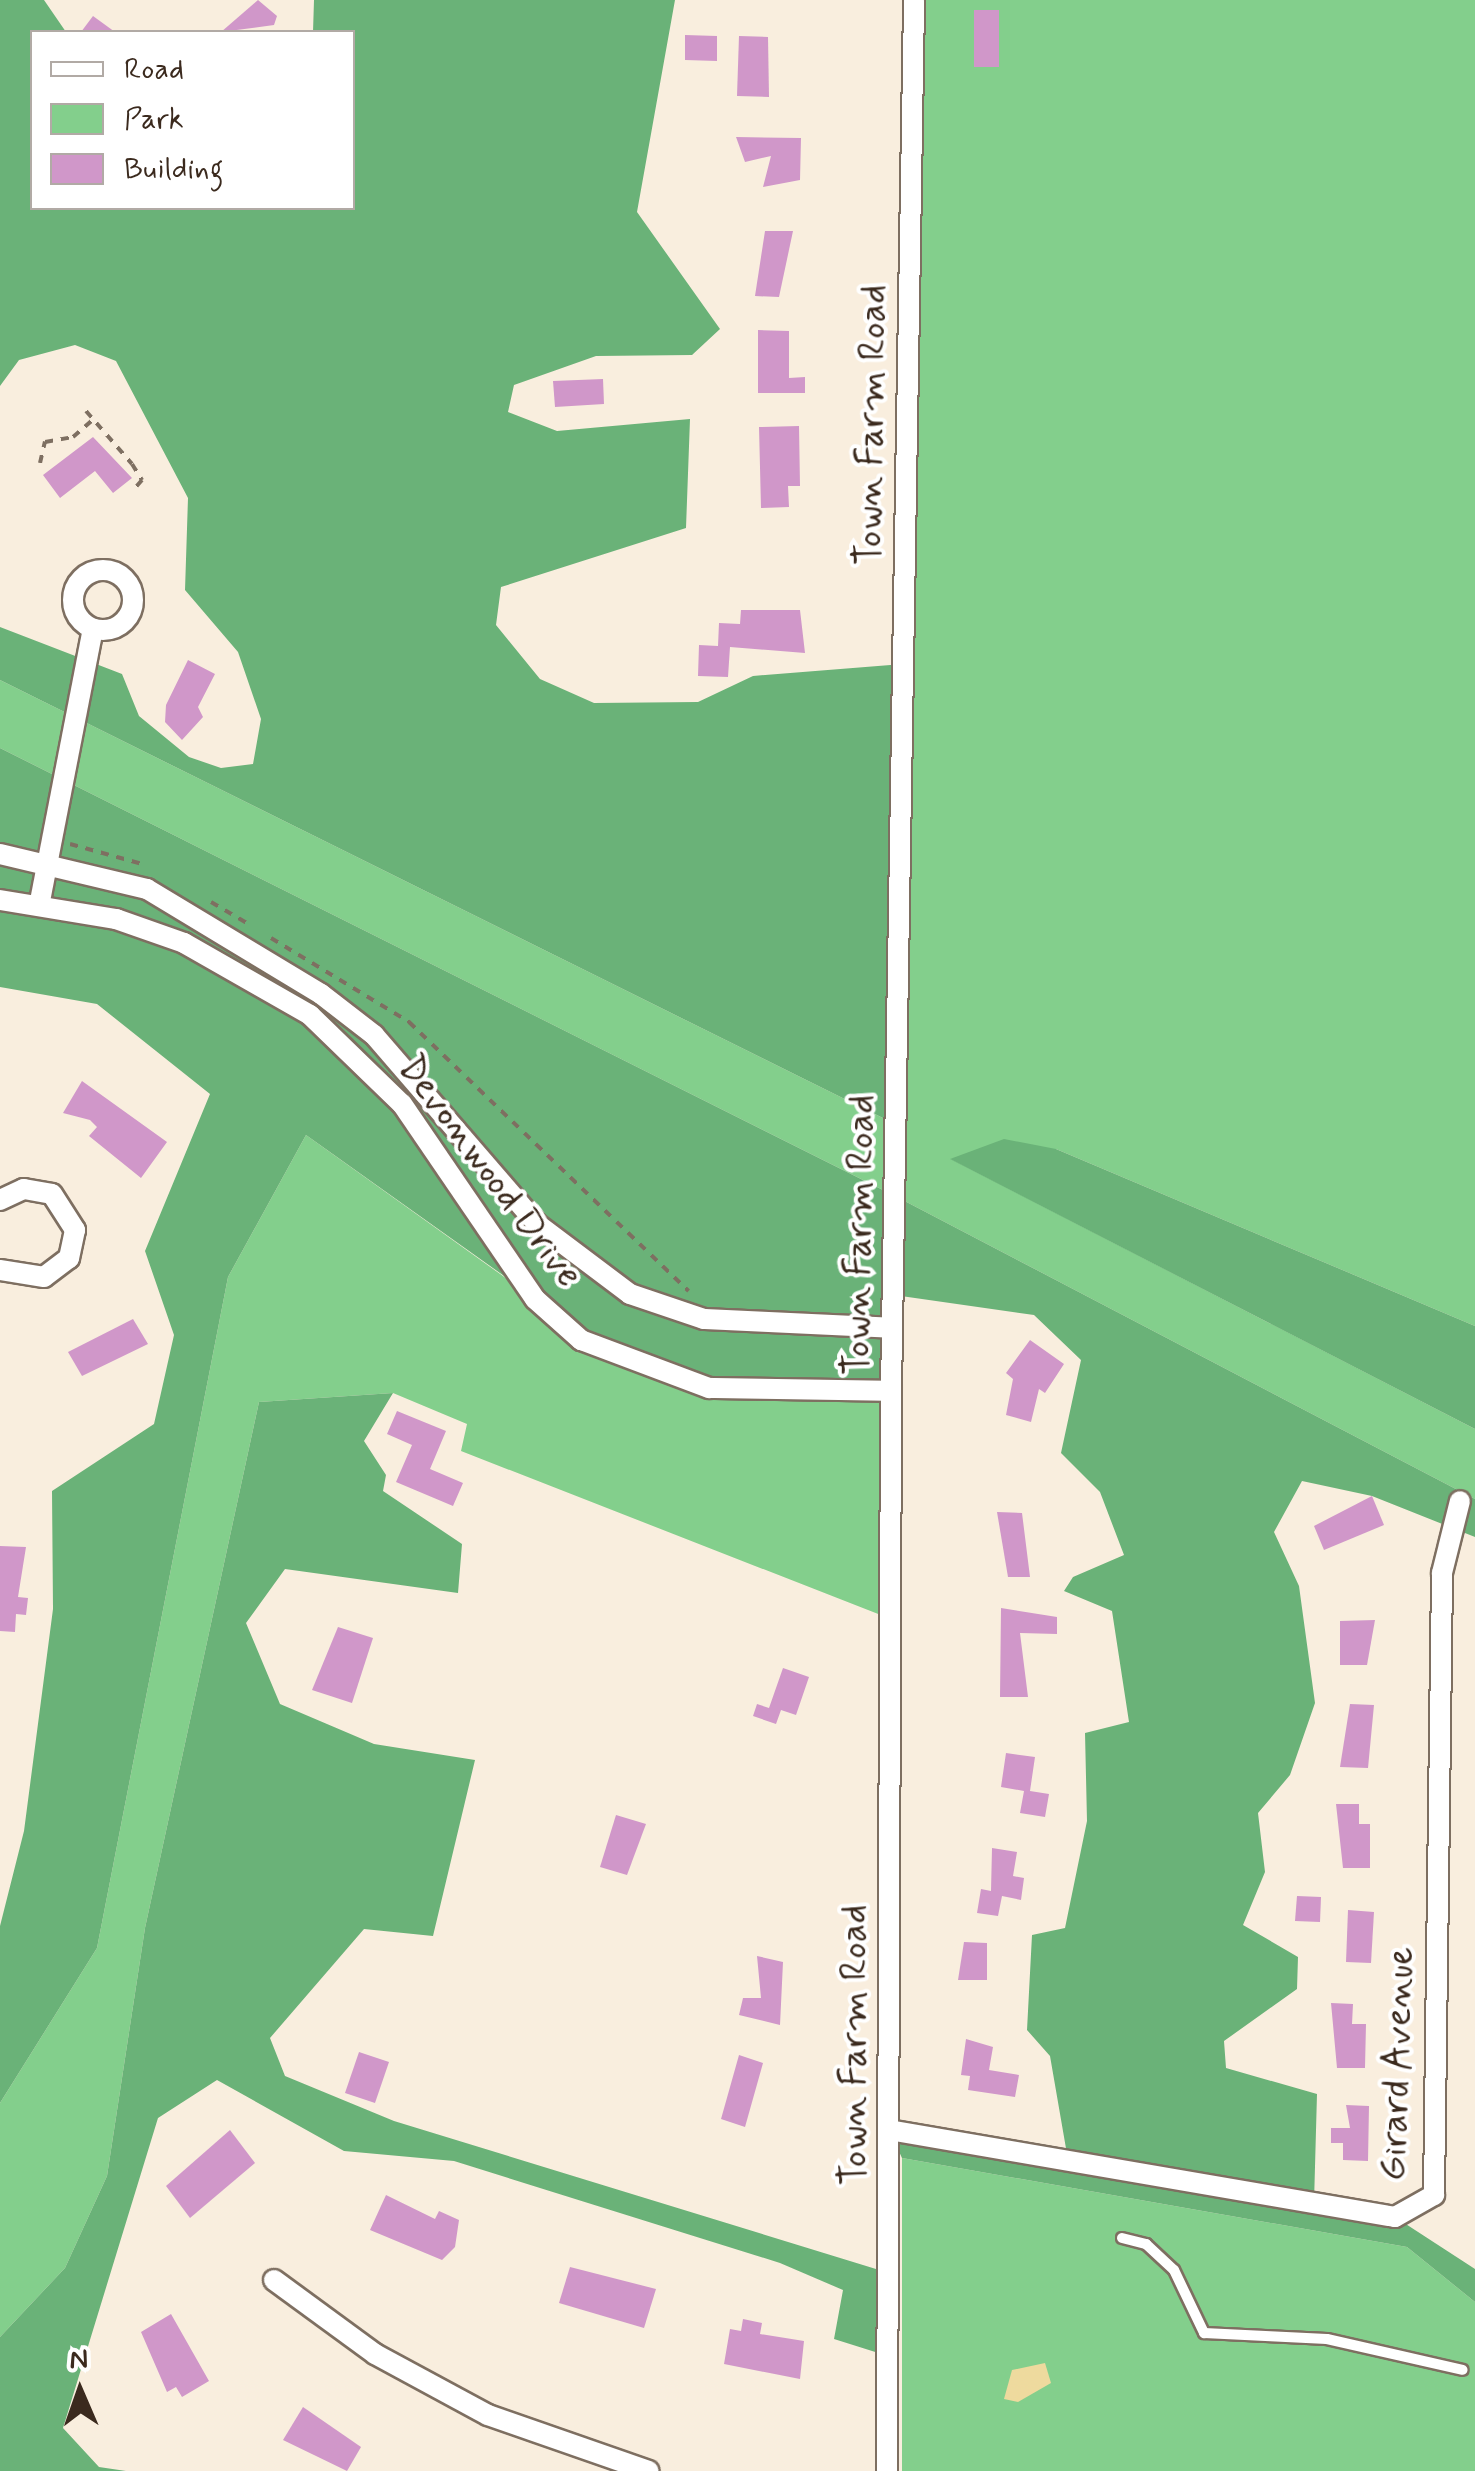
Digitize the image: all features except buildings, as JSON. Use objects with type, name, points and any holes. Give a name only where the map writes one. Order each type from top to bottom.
[{"type":"street","name":"Town Farm Road","points":[[887,2471],[892,1328],[914,0]]},
{"type":"street","points":[[40,902],[93,629]]},
{"type":"street","name":"Devonwood Drive","points":[[0,854],[48,860],[148,889],[320,994],[374,1036],[537,1224],[630,1294],[704,1319],[892,1328]]},
{"type":"street","name":"Devonwood Drive","points":[[0,900],[40,902],[184,943],[310,1015],[402,1104],[536,1298],[581,1340],[710,1388],[892,1391]]},
{"type":"street","points":[[0,1200],[24,1189],[52,1194],[75,1230],[69,1258],[44,1277],[0,1270]]},
{"type":"street","name":"Girard Avenue","points":[[889,2130],[1395,2217],[1434,2195],[1442,1573],[1460,1502]]},
{"type":"street","points":[[274,2280],[375,2354],[488,2414],[648,2471]]},
{"type":"lane","points":[[1122,2238],[1146,2244],[1174,2270],[1204,2333],[1346,2342],[1463,2370]]},
{"type":"path","points":[[86,411],[142,480],[135,488]]},
{"type":"path","points":[[40,462],[45,442],[73,437],[94,420]]},
{"type":"path","points":[[54,839],[156,868]]},
{"type":"path","points":[[200,897],[299,948],[408,1022],[702,1300]]},
{"type":"green space","points":[[0,0],[44,0],[65,30],[30,30],[30,210],[355,210],[355,30],[313,30],[314,0],[675,0],[637,212],[720,329],[692,355],[596,356],[514,385],[508,412],[557,431],[690,419],[686,528],[501,587],[496,625],[540,679],[594,703],[698,702],[753,676],[903,664],[897,1125],[0,680],[0,627],[122,674],[139,716],[189,757],[221,768],[253,764],[261,719],[238,652],[185,590],[188,498],[116,361],[75,345],[19,360],[0,386]]},
{"type":"green space","points":[[914,0],[1475,0],[1475,1326],[1056,1149],[951,1159],[1475,1429],[1475,1499],[897,1197],[0,748],[0,680],[897,1125]]},
{"type":"green space","points":[[0,748],[897,1197],[1475,1499],[1475,1537],[1372,1496],[1302,1481],[1274,1532],[1299,1586],[1315,1703],[1290,1775],[1258,1813],[1265,1872],[1243,1925],[1298,1957],[1297,1989],[1224,2041],[1226,2068],[1317,2094],[1314,2203],[1395,2217],[1475,2269],[1475,2302],[1407,2247],[902,2158],[889,2130],[1068,2160],[1050,2056],[1027,2030],[1032,1935],[1065,1928],[1087,1821],[1085,1733],[1129,1722],[1112,1611],[1064,1591],[1073,1577],[1124,1555],[1100,1492],[1061,1453],[1081,1360],[1034,1315],[894,1295],[891,1391],[758,1391],[625,1362],[306,1135],[228,1277],[97,1948],[0,2103],[0,1926],[24,1831],[53,1609],[52,1491],[154,1424],[174,1335],[145,1251],[210,1094],[97,1004],[0,987]]},
{"type":"green space","points":[[306,1135],[535,1299],[891,1391],[891,1619],[461,1451],[467,1424],[393,1393],[259,1402],[145,1928],[107,2176],[65,2268],[0,2337],[0,2103],[97,1948],[228,1277]]},
{"type":"green space","points":[[1004,1139],[1056,1149],[1475,1326],[1475,1429],[950,1159]]},
{"type":"green space","points":[[393,1393],[364,1441],[386,1475],[383,1491],[462,1544],[458,1593],[285,1569],[246,1623],[280,1704],[374,1744],[475,1760],[433,1936],[364,1929],[270,2038],[285,2076],[394,2121],[889,2273],[888,2356],[834,2339],[843,2290],[780,2263],[454,2161],[344,2151],[217,2080],[158,2118],[63,2428],[99,2467],[126,2471],[0,2471],[0,2337],[65,2268],[107,2176],[145,1928],[259,1402]]},
{"type":"green space","points":[[902,2158],[1407,2247],[1475,2302],[1475,2471],[902,2471]]},
{"type":"sand","points":[[1045,2363],[1051,2383],[1018,2402],[1004,2399],[1012,2370]]}]
